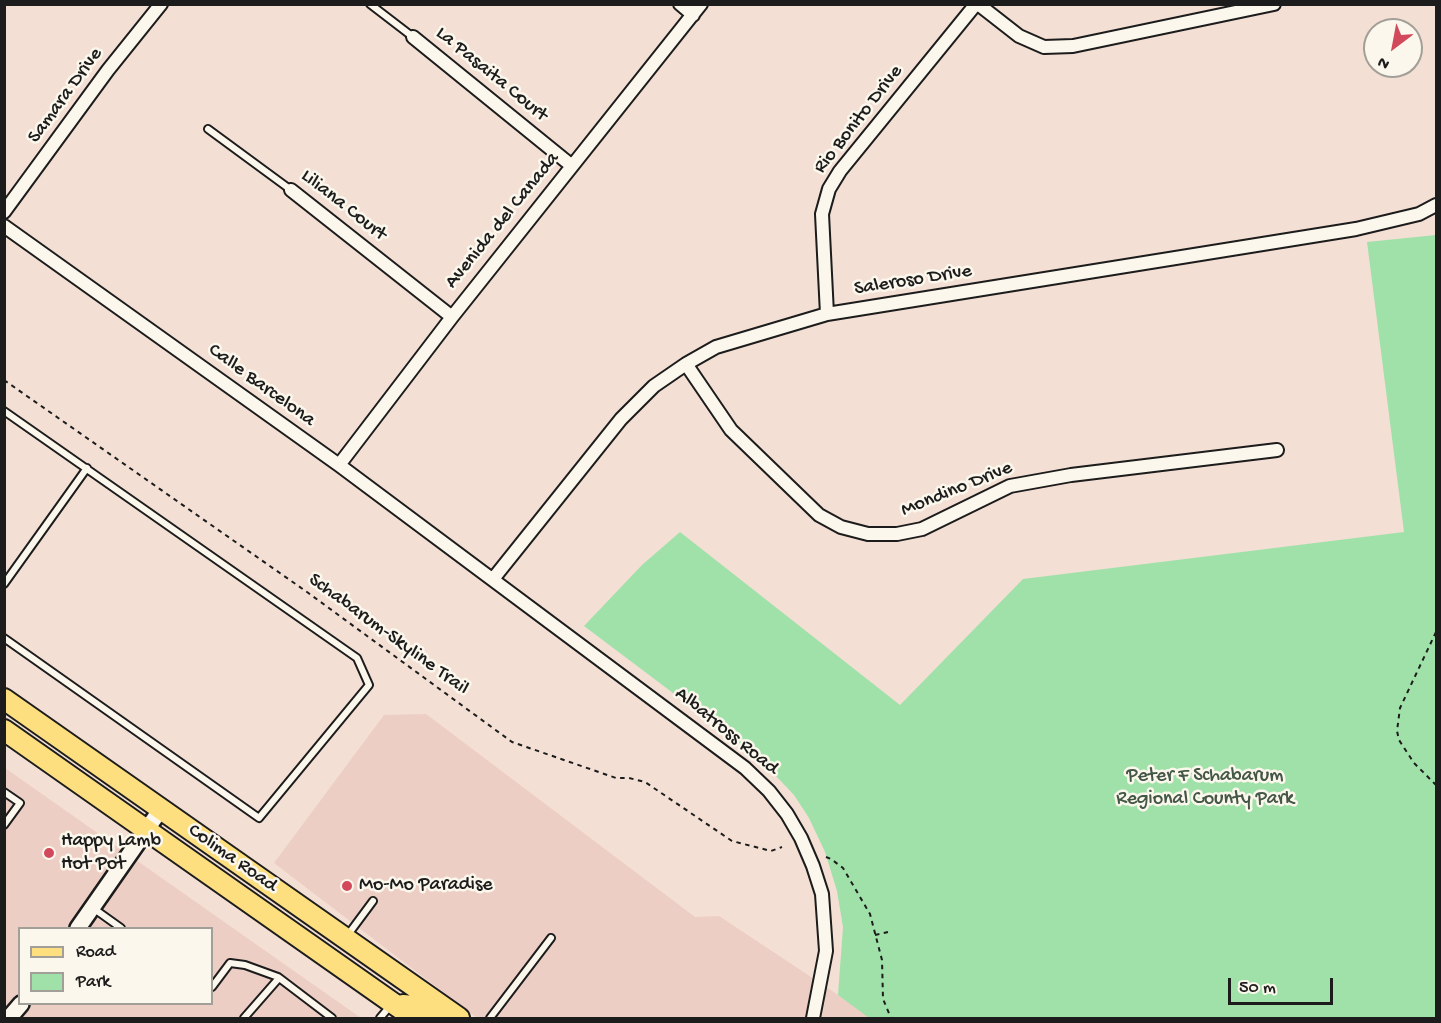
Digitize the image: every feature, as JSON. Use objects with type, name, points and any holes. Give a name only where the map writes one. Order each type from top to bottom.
[{"type":"main road","name":"Colima Road","points":[[4,699],[459,1018]]},
{"type":"main road","name":"Colima Road","points":[[4,730],[147,830],[386,1011],[414,1018]]},
{"type":"main road","points":[[386,1011],[412,1006],[431,1018]]},
{"type":"street","name":"Samara Drive","points":[[4,212],[108,69],[161,4]]},
{"type":"street","points":[[680,4],[693,15]]},
{"type":"street","name":"Avenida del Canada","points":[[339,465],[452,316],[701,4]]},
{"type":"street","points":[[977,4],[1019,36],[1044,47],[1073,46],[1274,4]]},
{"type":"street","name":"Rio Bonito Drive","points":[[827,314],[822,214],[829,189],[840,171],[977,4]]},
{"type":"street","name":"La Pasaita Court","points":[[413,37],[572,166]]},
{"type":"street","name":"Liliana Court","points":[[291,190],[452,316]]},
{"type":"street","name":"Saleroso Drive","points":[[493,579],[621,419],[654,386],[686,364],[717,347],[827,314],[1356,230],[1419,214],[1437,205]]},
{"type":"street","name":"Calle Barcelona","points":[[4,226],[339,465],[493,579]]},
{"type":"street","name":"Mondino Drive","points":[[686,364],[731,430],[819,515],[841,527],[868,534],[897,534],[922,529],[1010,486],[1071,475],[1277,450]]},
{"type":"street","name":"Albatross Road","points":[[493,579],[745,768],[769,791],[787,814],[801,838],[822,894],[826,951],[813,1018]]},
{"type":"street","points":[[79,927],[161,809]]},
{"type":"street","points":[[9,1018],[20,1005]]},
{"type":"lane","points":[[370,4],[413,37]]},
{"type":"lane","name":"Liliana Court","points":[[208,129],[291,190]]},
{"type":"lane","points":[[4,411],[357,658],[369,685],[259,818],[4,638]]},
{"type":"lane","points":[[4,585],[87,468]]},
{"type":"lane","points":[[4,792],[20,803],[4,825]]},
{"type":"lane","points":[[345,938],[373,901]]},
{"type":"lane","points":[[93,908],[120,927]]},
{"type":"lane","points":[[489,1018],[551,938]]},
{"type":"lane","points":[[213,986],[230,963],[245,965],[279,978],[332,1018]]},
{"type":"lane","points":[[244,1018],[279,978]]},
{"type":"path","name":"Schabarum-Skyline Trail","points":[[4,380],[307,592],[512,742],[616,778],[645,782],[732,841],[743,846],[771,851],[783,847]]},
{"type":"path","points":[[1437,632],[1400,708],[1396,731],[1413,763],[1437,785]]},
{"type":"path","points":[[825,857],[837,862],[843,868],[870,914],[882,960],[883,999],[891,1018]]},
{"type":"path","points":[[875,935],[888,932]]},
{"type":"shaded area","points":[[426,714],[695,917],[719,916],[873,1018],[477,1018],[274,863],[384,715]]},
{"type":"shaded area","points":[[5,768],[361,1018],[5,1018]]},
{"type":"green space","name":"Peter F Schabarum Regional County Park","points":[[1436,235],[1436,1018],[869,1018],[838,995],[843,927],[837,891],[825,852],[809,818],[794,795],[758,757],[584,626],[642,565],[680,532],[900,705],[1023,579],[1404,532],[1367,242]]},
{"type":"place","name":"Happy Lamb Hot Pot","points":[[49,853]]},
{"type":"place","name":"Mo-Mo Paradise","points":[[347,886]]}]
